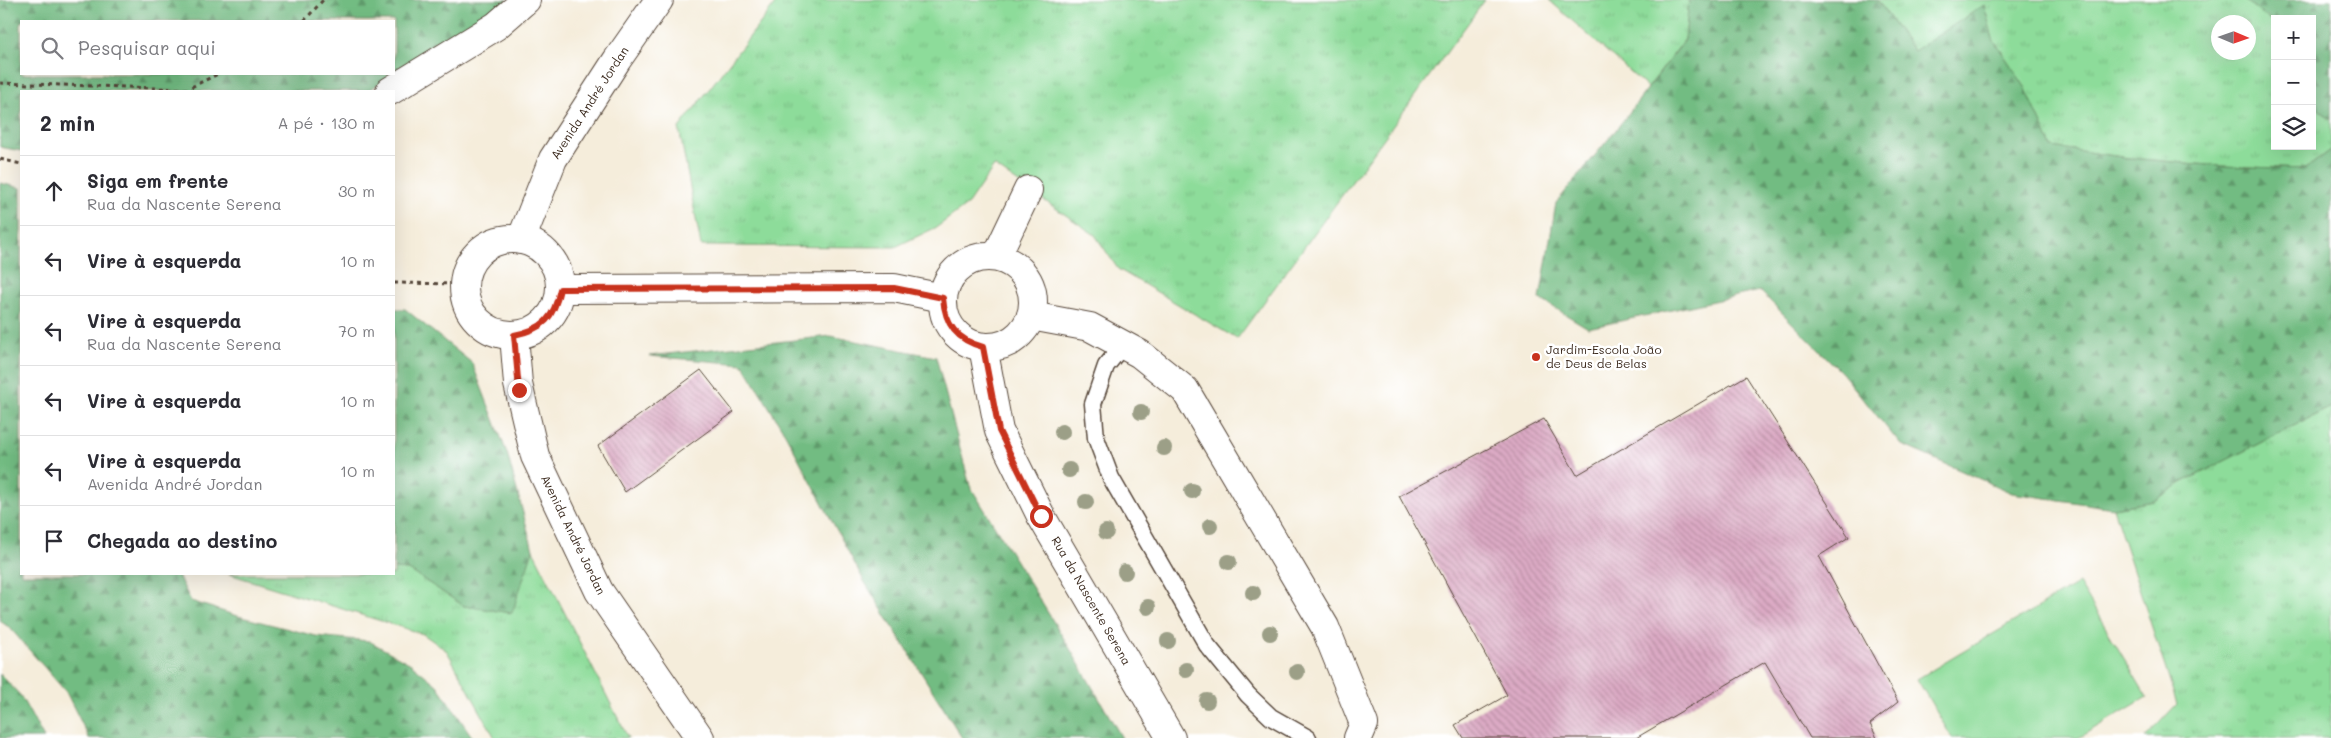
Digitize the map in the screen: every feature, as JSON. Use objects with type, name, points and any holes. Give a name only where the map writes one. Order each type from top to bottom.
[{"type":"street","points":[[392,90],[496,26],[526,0]]},
{"type":"street","name":"Avenida André Jordan","points":[[521,240],[553,159],[617,60],[659,0]]},
{"type":"street","points":[[996,257],[1028,190]]},
{"type":"street","points":[[501,240],[521,240],[537,246],[550,257],[558,272],[560,289],[556,306],[546,321],[532,331],[514,335],[494,332],[478,321],[467,304],[464,284],[470,264],[483,249],[501,240]]},
{"type":"street","points":[[981,257],[996,257],[1010,263],[1022,272],[1030,285],[1033,300],[1031,316],[1024,329],[1013,340],[998,346],[983,347],[970,344],[958,336],[949,325],[944,312],[943,298],[946,284],[954,271],[967,262],[981,257]]},
{"type":"street","points":[[560,289],[894,288],[943,298]]},
{"type":"street","points":[[1031,316],[1090,327],[1140,354],[1185,390],[1325,627],[1364,724],[1358,738]]},
{"type":"street","name":"Avenida André Jordan","points":[[514,335],[519,390],[535,456],[599,591],[700,738]]},
{"type":"street","name":"Rua da Nascente Serena","points":[[983,347],[999,431],[1041,516],[1171,738]]},
{"type":"lane","points":[[1123,345],[1106,366],[1093,404],[1096,438],[1110,478],[1207,645],[1248,695],[1271,716],[1308,738]]},
{"type":"path","points":[[305,20],[323,0]]},
{"type":"path","points":[[0,83],[187,89],[216,75]]},
{"type":"path","points":[[0,159],[20,164]]},
{"type":"path","points":[[395,284],[464,284]]},
{"type":"green space","points":[[0,0],[508,0],[487,17],[395,74],[395,20],[20,20],[20,75],[393,75],[369,90],[20,90],[20,151],[0,147]]},
{"type":"green space","points":[[778,0],[1485,0],[1237,339],[1118,269],[1095,235],[994,166],[968,204],[937,227],[895,247],[701,246],[679,128]]},
{"type":"green space","points":[[1549,0],[1689,0],[1685,39],[1648,88]]},
{"type":"green space","points":[[1689,0],[1877,0],[1914,51],[1984,5],[1993,39],[2025,87],[2052,147],[2129,158],[2220,166],[2305,169],[2331,150],[2331,407],[2181,483],[2154,501],[2113,508],[2012,493],[1900,444],[1843,374],[1760,291],[1588,328],[1540,299],[1556,203],[1615,131],[1685,40]]},
{"type":"green space","points":[[1877,0],[2245,0],[2271,21],[2271,150],[2316,150],[2316,107],[2331,119],[2331,150],[2305,169],[2220,166],[2129,158],[2052,147],[2025,87],[1993,39],[1984,6],[1914,51]]},
{"type":"green space","points":[[2245,0],[2331,0],[2331,119],[2316,107],[2316,15],[2271,15],[2271,21]]},
{"type":"green space","points":[[0,183],[20,188],[20,575],[178,575],[191,601],[234,615],[316,636],[369,641],[411,664],[437,685],[473,738],[89,738],[66,692],[10,628],[0,621]]},
{"type":"green space","points":[[395,309],[405,309],[472,363],[507,453],[533,550],[512,613],[464,606],[409,570],[395,569]]},
{"type":"green space","points":[[831,336],[936,357],[970,486],[1069,647],[1122,738],[962,738],[864,581],[786,435],[743,364],[649,356]]},
{"type":"green space","points":[[2331,407],[2331,738],[2145,738],[2177,704],[2113,508],[2154,501],[2181,483]]},
{"type":"green space","points":[[533,550],[628,738],[495,738],[447,651],[423,634],[232,575],[395,575],[395,569],[409,570],[464,606],[511,613]]},
{"type":"green space","points":[[2079,583],[2147,697],[2078,738],[1952,738],[1917,679]]},
{"type":"green space","points":[[0,674],[20,695],[44,738],[0,738]]},
{"type":"building","points":[[701,370],[734,412],[625,492],[598,446]]},
{"type":"building","points":[[1746,376],[1849,537],[1819,556],[1898,702],[1870,724],[1877,738],[1810,738],[1765,662],[1636,738],[1463,738],[1455,725],[1507,695],[1399,496],[1544,419],[1577,475]]},
{"type":"place","name":"Jardim-Escola João de Deus de Belas","points":[[1536,357]]},
{"type":"route","points":[[519,390],[514,335],[532,331],[546,321],[556,306],[560,289],[894,288],[943,298],[944,312],[949,325],[958,336],[970,344],[983,347],[999,431],[1041,516]]}]
